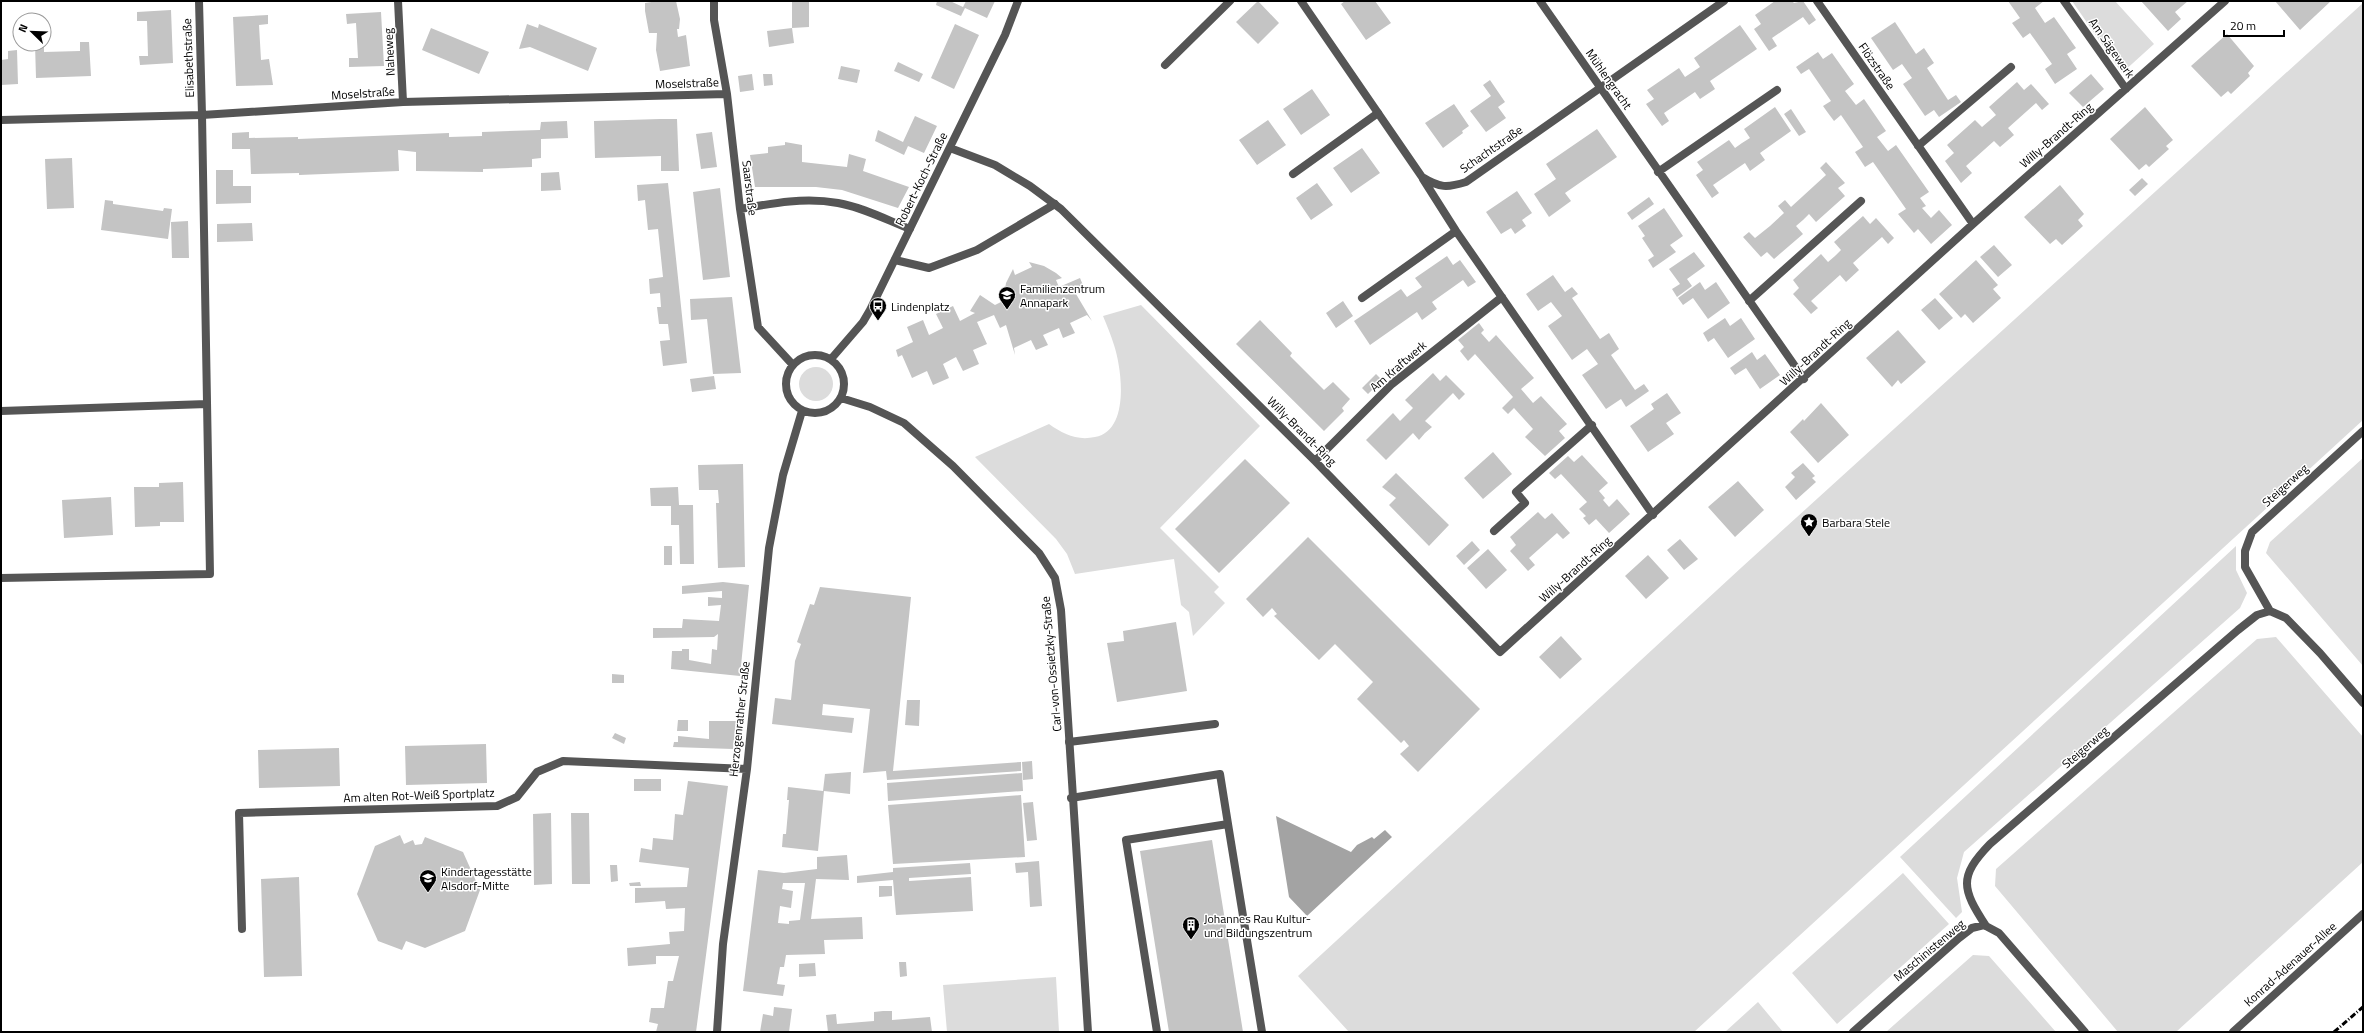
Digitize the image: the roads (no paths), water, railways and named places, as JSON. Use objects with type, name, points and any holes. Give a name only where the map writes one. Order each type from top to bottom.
[{"type":"street","name":"Elisabethstraße","points":[[1,578],[210,574],[199,1]]},
{"type":"street","name":"Naheweg","points":[[398,1],[403,102]]},
{"type":"street","name":"Saarstraße","points":[[714,1],[714,20],[727,94],[740,209],[758,326],[793,365]]},
{"type":"street","name":"Robert-Koch-Straße","points":[[831,359],[863,322],[1005,35],[1018,1]]},
{"type":"street","points":[[1165,65],[1230,1]]},
{"type":"street","points":[[1301,1],[1422,177],[1456,231],[1653,515]]},
{"type":"street","name":"Mühlengracht","points":[[1540,1],[1804,379]]},
{"type":"street","name":"Schachtstraße","points":[[1422,177],[1434,184],[1450,187],[1466,182],[1724,1]]},
{"type":"street","name":"Flözstraße","points":[[1817,1],[1973,224]]},
{"type":"street","name":"Am Sägewerk","points":[[2064,1],[2126,90]]},
{"type":"street","name":"Willy-Brandt-Ring","points":[[950,148],[995,165],[1030,186],[1055,204],[1094,239],[1315,461],[1500,652],[1804,379],[1973,224],[2225,1]]},
{"type":"street","points":[[1918,146],[2011,67]]},
{"type":"street","points":[[1658,172],[1777,90]]},
{"type":"street","name":"Moselstraße","points":[[1,120],[202,115],[403,102],[727,94]]},
{"type":"street","points":[[1294,174],[1378,113]]},
{"type":"street","points":[[740,209],[790,200],[838,203],[873,214],[910,229]]},
{"type":"street","points":[[1749,301],[1861,201]]},
{"type":"street","points":[[895,260],[929,268],[977,250],[1055,204]]},
{"type":"street","points":[[1362,298],[1456,231]]},
{"type":"street","name":"Am Kraftwerk","points":[[1315,461],[1392,384],[1502,297]]},
{"type":"street","points":[[818,355],[831,359],[841,370],[844,384],[841,398],[831,409],[817,414],[802,411],[792,402],[786,390],[786,377],[793,365],[804,357],[818,355]]},
{"type":"street","name":"Carl-von-Ossietzky-Straße","points":[[841,398],[870,407],[904,423],[952,466],[1038,553],[1055,578],[1061,610],[1071,798],[1088,1032]]},
{"type":"street","points":[[1,411],[207,404]]},
{"type":"street","name":"Herzogenrather Straße","points":[[717,1032],[723,944],[747,769],[769,548],[783,475],[802,411]]},
{"type":"street","points":[[1494,531],[1525,503],[1516,492],[1592,425]]},
{"type":"street","name":"Steigerweg","points":[[1985,925],[1974,907],[1968,892],[1967,876],[1973,862],[1990,844],[2238,630],[2257,615],[2270,611],[2245,567],[2245,551],[2252,532],[2363,431]]},
{"type":"street","points":[[2270,611],[2286,618],[2320,653],[2363,704]]},
{"type":"street","points":[[1069,742],[1216,724]]},
{"type":"street","name":"Am alten Rot-Weiß Sportplatz","points":[[242,929],[239,813],[497,806],[517,797],[538,772],[563,761],[747,769]]},
{"type":"street","points":[[1071,798],[1220,774],[1262,1032]]},
{"type":"street","points":[[1157,1032],[1126,840],[1228,824]]},
{"type":"street","name":"Konrad-Adenauer-Allee","points":[[2233,1032],[2363,914]]},
{"type":"street","points":[[1985,925],[1999,933],[2085,1032]]},
{"type":"street","name":"Maschinistenweg","points":[[1853,1032],[1959,938],[1972,928],[1985,925]]},
{"type":"railway","points":[[2334,1032],[2363,1007]]},
{"type":"place","name":"Familienzentrum Annapark","points":[[1007,310]]},
{"type":"place","name":"Lindenplatz","points":[[878,321]]},
{"type":"place","name":"Barbara Stele","points":[[1809,537]]},
{"type":"place","name":"Kindertagesstätte Alsdorf-Mitte","points":[[428,893]]},
{"type":"place","name":"Johannes Rau Kultur- und Bildungszentrum","points":[[1191,940]]}]
